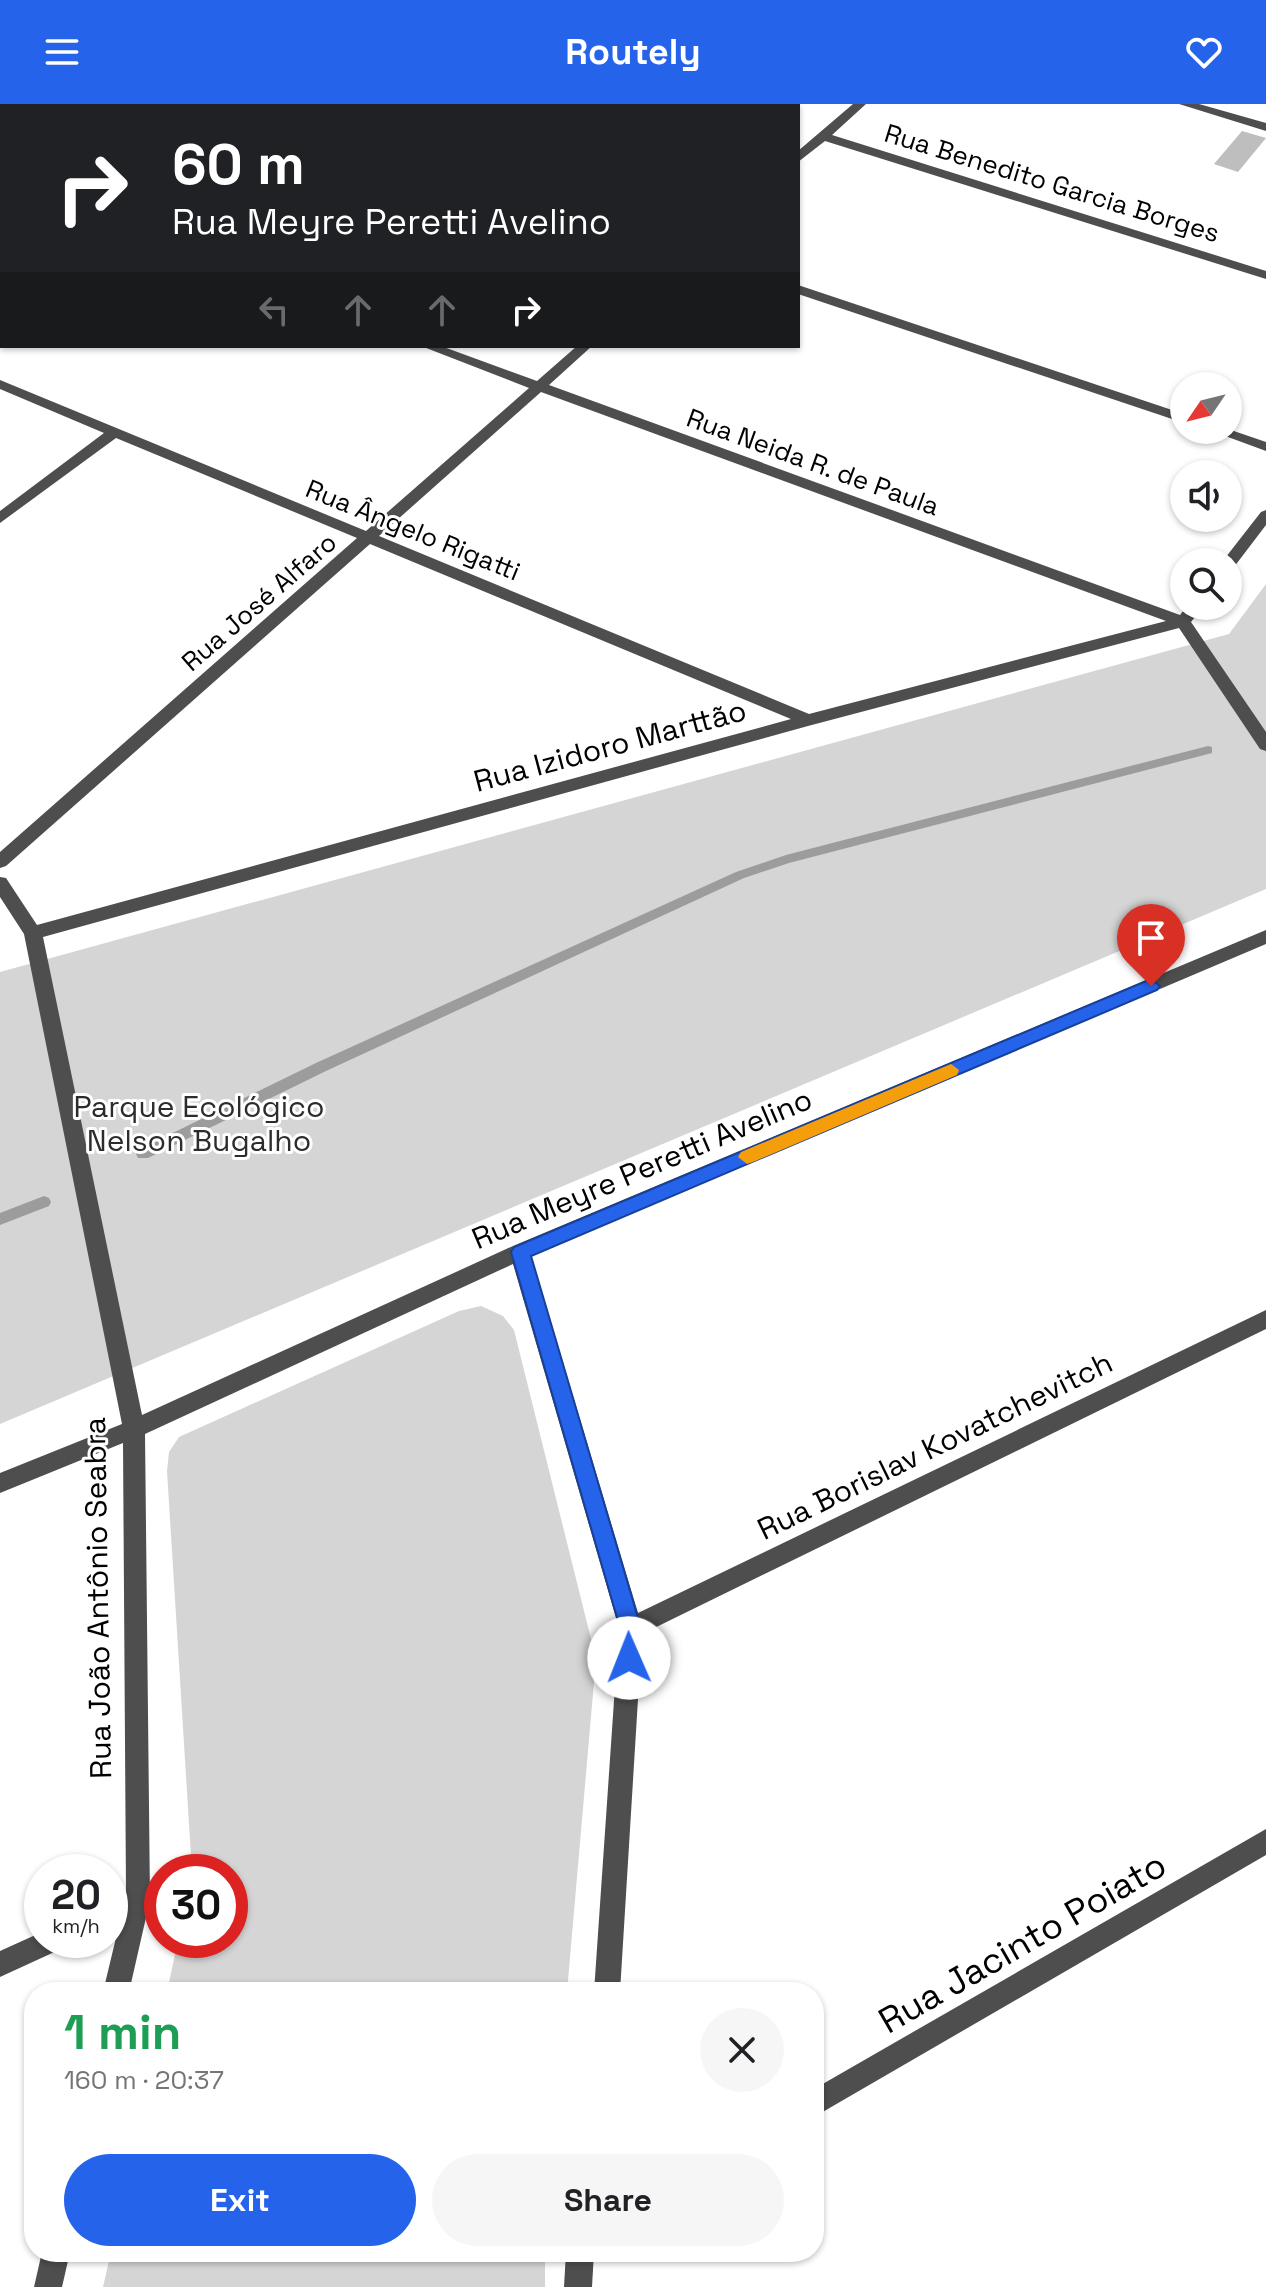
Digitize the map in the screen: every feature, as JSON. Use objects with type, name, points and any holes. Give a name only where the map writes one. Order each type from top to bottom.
[{"type":"street","points":[[800,156],[860,104]]},
{"type":"street","points":[[1185,104],[1266,127]]},
{"type":"street","name":"Rua Benedito Garcia Borges","points":[[823,136],[1266,275]]},
{"type":"street","points":[[800,290],[1170,414]]},
{"type":"street","name":"Rua Neida R. de Paula","points":[[433,348],[1183,622]]},
{"type":"street","name":"Rua José Alfaro","points":[[0,862],[583,348]]},
{"type":"street","name":"Rua Ângelo Rigatti","points":[[0,384],[808,720]]},
{"type":"street","points":[[0,518],[113,433]]},
{"type":"street","points":[[1242,439],[1266,447]]},
{"type":"street","points":[[1240,548],[1266,515]]},
{"type":"street","points":[[1183,622],[1266,745]]},
{"type":"street","name":"Rua Izidoro Marttão","points":[[33,933],[808,720],[1183,622]]},
{"type":"street","name":"Rua João Antônio Seabra","points":[[0,883],[33,933],[134,1429],[138,1900],[118,1982]]},
{"type":"street","name":"Rua Meyre Peretti Avelino","points":[[0,1483],[134,1429],[520,1252],[1266,937]]},
{"type":"street","points":[[520,1252],[631,1628],[608,1982]]},
{"type":"street","name":"Rua Borislav Kovatchevitch","points":[[631,1628],[1266,1319]]},
{"type":"street","name":"Rua Jacinto Poiato","points":[[824,2098],[1266,1841]]},
{"type":"street","points":[[128,1905],[138,1900]]},
{"type":"street","points":[[0,1964],[24,1953]]},
{"type":"street","points":[[48,2287],[54,2262]]},
{"type":"street","points":[[578,2287],[579,2262]]},
{"type":"green space","name":"Parque Ecológico Nelson Bugalho","points":[[1266,584],[1266,889],[0,1424],[0,972],[1229,634]]},
{"type":"green space","points":[[481,1306],[503,1316],[514,1330],[596,1659],[568,1982],[169,1982],[174,1958],[248,1958],[248,1854],[191,1854],[167,1471],[169,1452],[179,1437],[459,1311]]},
{"type":"green space","points":[[109,2262],[545,2262],[545,2287],[103,2287]]},
{"type":"building","points":[[1242,131],[1266,138],[1238,172],[1214,164]]},
{"type":"waterway","points":[[143,1154],[321,1067],[740,875],[786,859],[1208,750]]},
{"type":"waterway","points":[[0,1219],[44,1202]]},
{"type":"slow traffic","points":[[747,1157],[951,1070]]},
{"type":"route","points":[[629,1658],[631,1628],[520,1252],[1151,986]]}]
